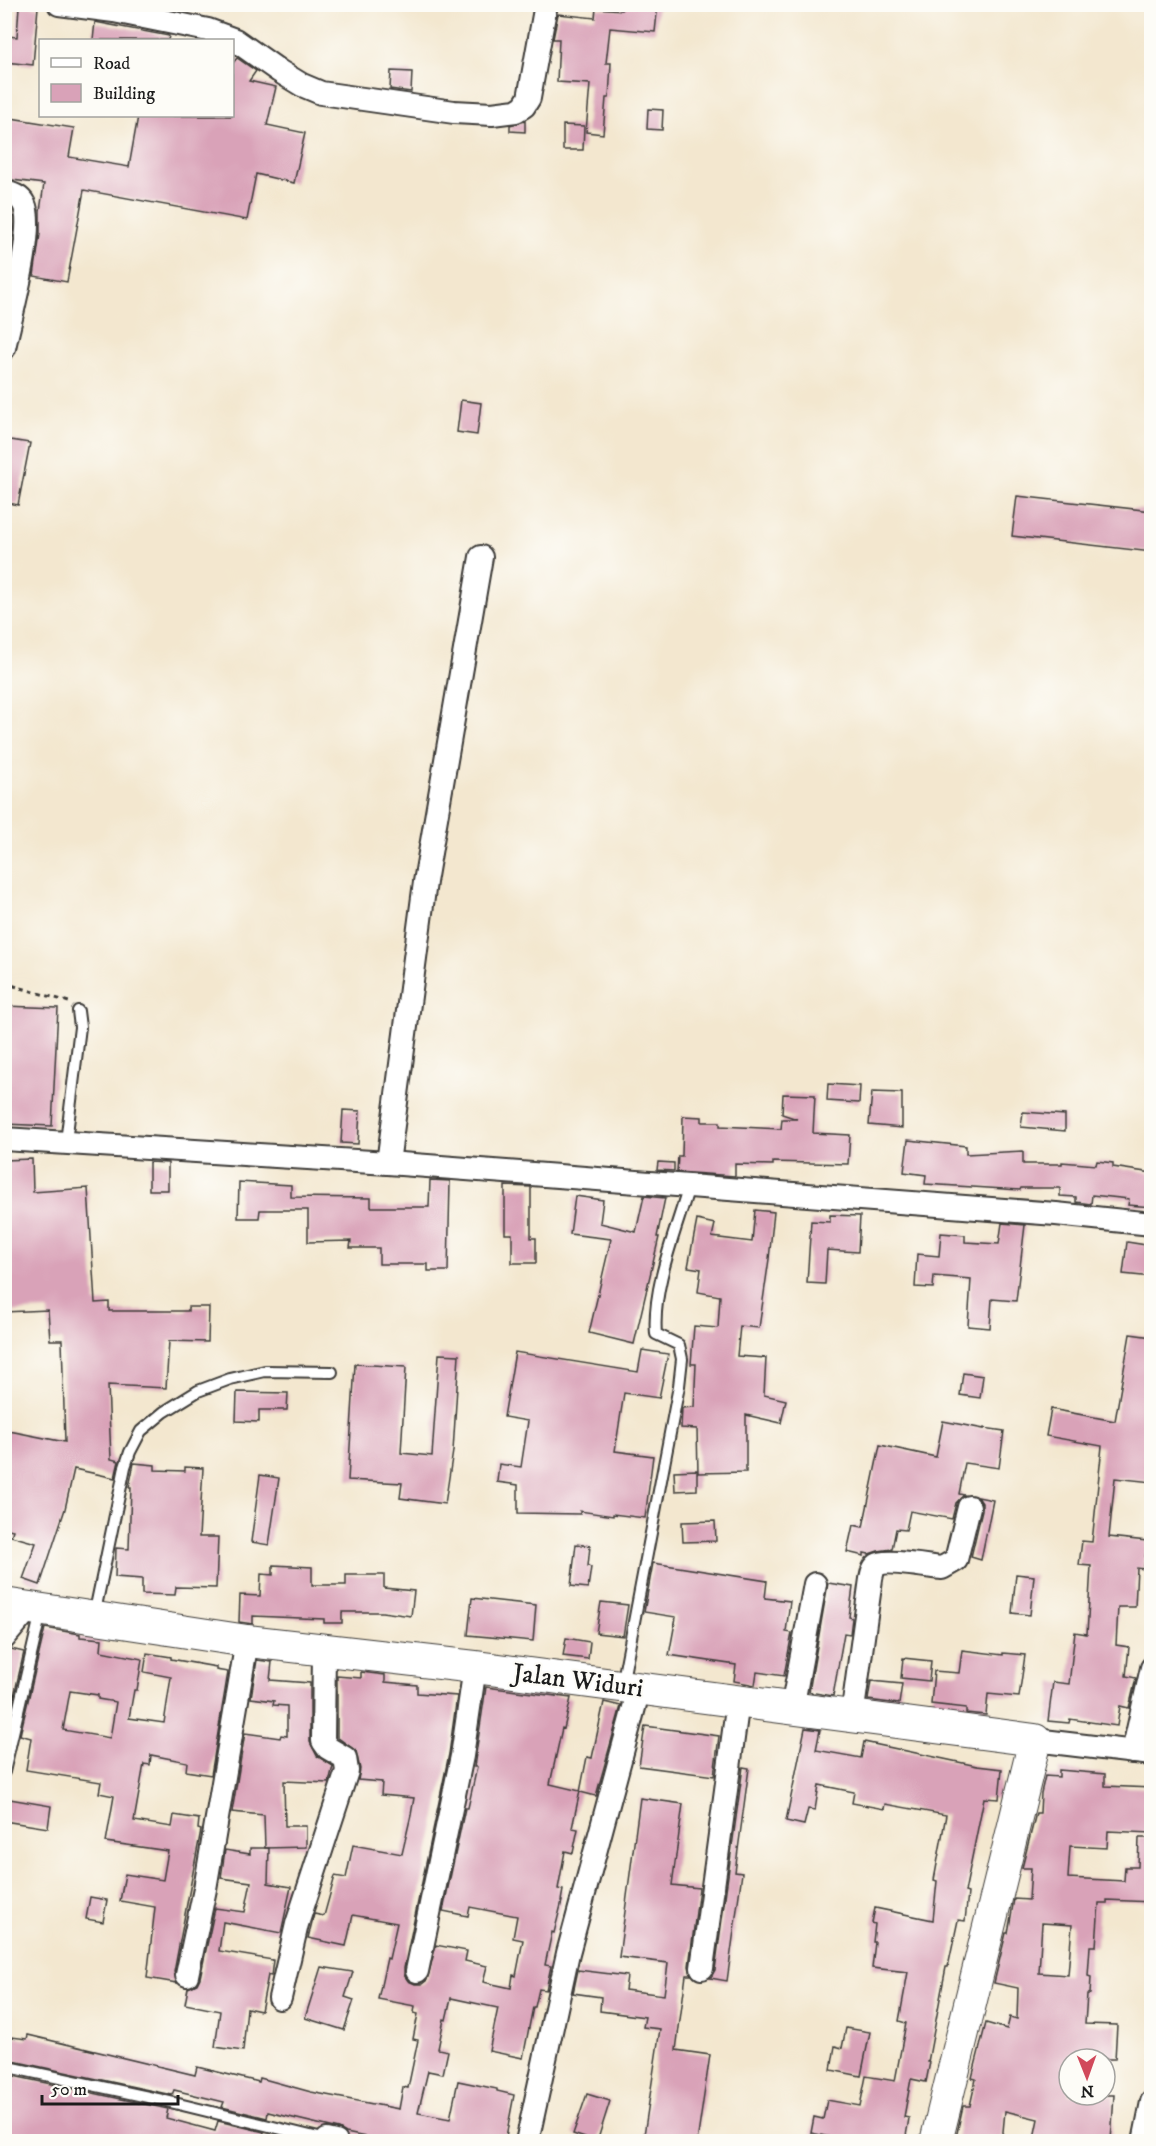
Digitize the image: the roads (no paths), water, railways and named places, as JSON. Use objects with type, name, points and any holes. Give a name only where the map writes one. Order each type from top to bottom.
[{"type":"main road","name":"Jalan Widuri","points":[[25,1607],[247,1641],[475,1667],[1035,1740]]},
{"type":"main road","points":[[936,2142],[1035,1740]]},
{"type":"street","points":[[59,4],[114,11],[185,14],[208,30],[232,39]]},
{"type":"street","points":[[234,40],[279,71],[321,93],[454,112],[492,114],[516,111],[524,106],[529,98],[546,4]]},
{"type":"street","points":[[4,192],[15,194],[24,203],[28,217],[26,244],[4,348]]},
{"type":"street","points":[[388,1162],[425,882],[481,557]]},
{"type":"street","points":[[4,1139],[388,1162],[1056,1214],[1152,1224]]},
{"type":"street","points":[[852,1717],[871,1578],[875,1566],[880,1563],[942,1568],[949,1565],[956,1560],[969,1507]]},
{"type":"street","points":[[792,1708],[815,1584]]},
{"type":"street","points":[[4,1638],[25,1607]]},
{"type":"street","points":[[187,1976],[205,1889],[247,1641]]},
{"type":"street","points":[[280,1998],[297,1924],[347,1771],[345,1758],[327,1748],[323,1741],[324,1649]]},
{"type":"street","points":[[417,1971],[462,1756],[475,1667]]},
{"type":"street","points":[[1142,1753],[1152,1668]]},
{"type":"street","points":[[527,2142],[568,1953],[630,1688]]},
{"type":"street","points":[[702,1968],[738,1701]]},
{"type":"street","name":"Jalan Widuri","points":[[1035,1740],[1142,1753]]},
{"type":"street","points":[[1144,2142],[1152,2102]]},
{"type":"lane","points":[[66,1142],[80,1027],[78,1011]]},
{"type":"lane","points":[[630,1688],[682,1359],[680,1345],[656,1334],[655,1316],[658,1290],[689,1185]]},
{"type":"lane","points":[[94,1616],[125,1467],[141,1431],[164,1412],[198,1391],[230,1379],[264,1371],[332,1372]]},
{"type":"lane","points":[[4,1772],[25,1607]]},
{"type":"lane","points":[[4,2066],[162,2100],[302,2138],[330,2141]]},
{"type":"lane","points":[[4,2140],[9,2142]]}]
